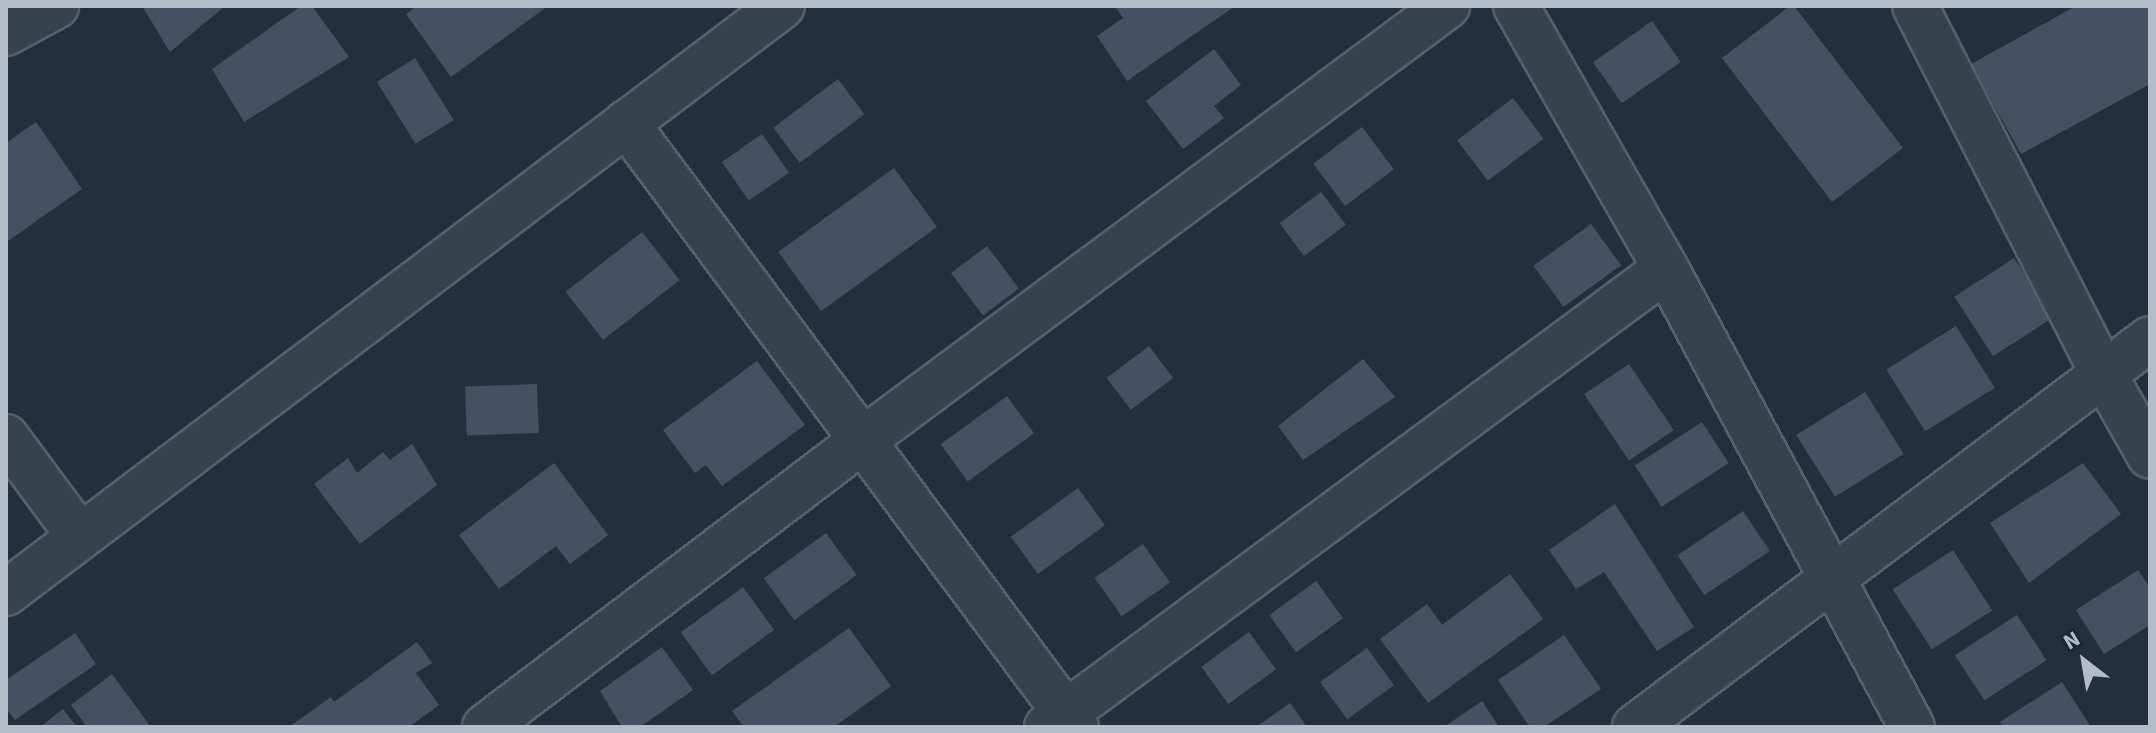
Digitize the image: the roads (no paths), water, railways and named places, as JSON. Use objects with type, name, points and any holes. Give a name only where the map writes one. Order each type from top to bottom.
[{"type":"street","points":[[6,33],[56,6]]},
{"type":"street","points":[[6,593],[782,6]]},
{"type":"street","points":[[485,727],[863,440],[1447,6]]},
{"type":"street","points":[[1516,6],[1666,269],[1912,727]]},
{"type":"street","points":[[1915,6],[2103,373],[2150,456]]},
{"type":"street","points":[[626,123],[863,440],[1063,722],[1666,269]]},
{"type":"street","points":[[1635,727],[2150,339]]},
{"type":"street","points":[[6,437],[80,537]]}]
